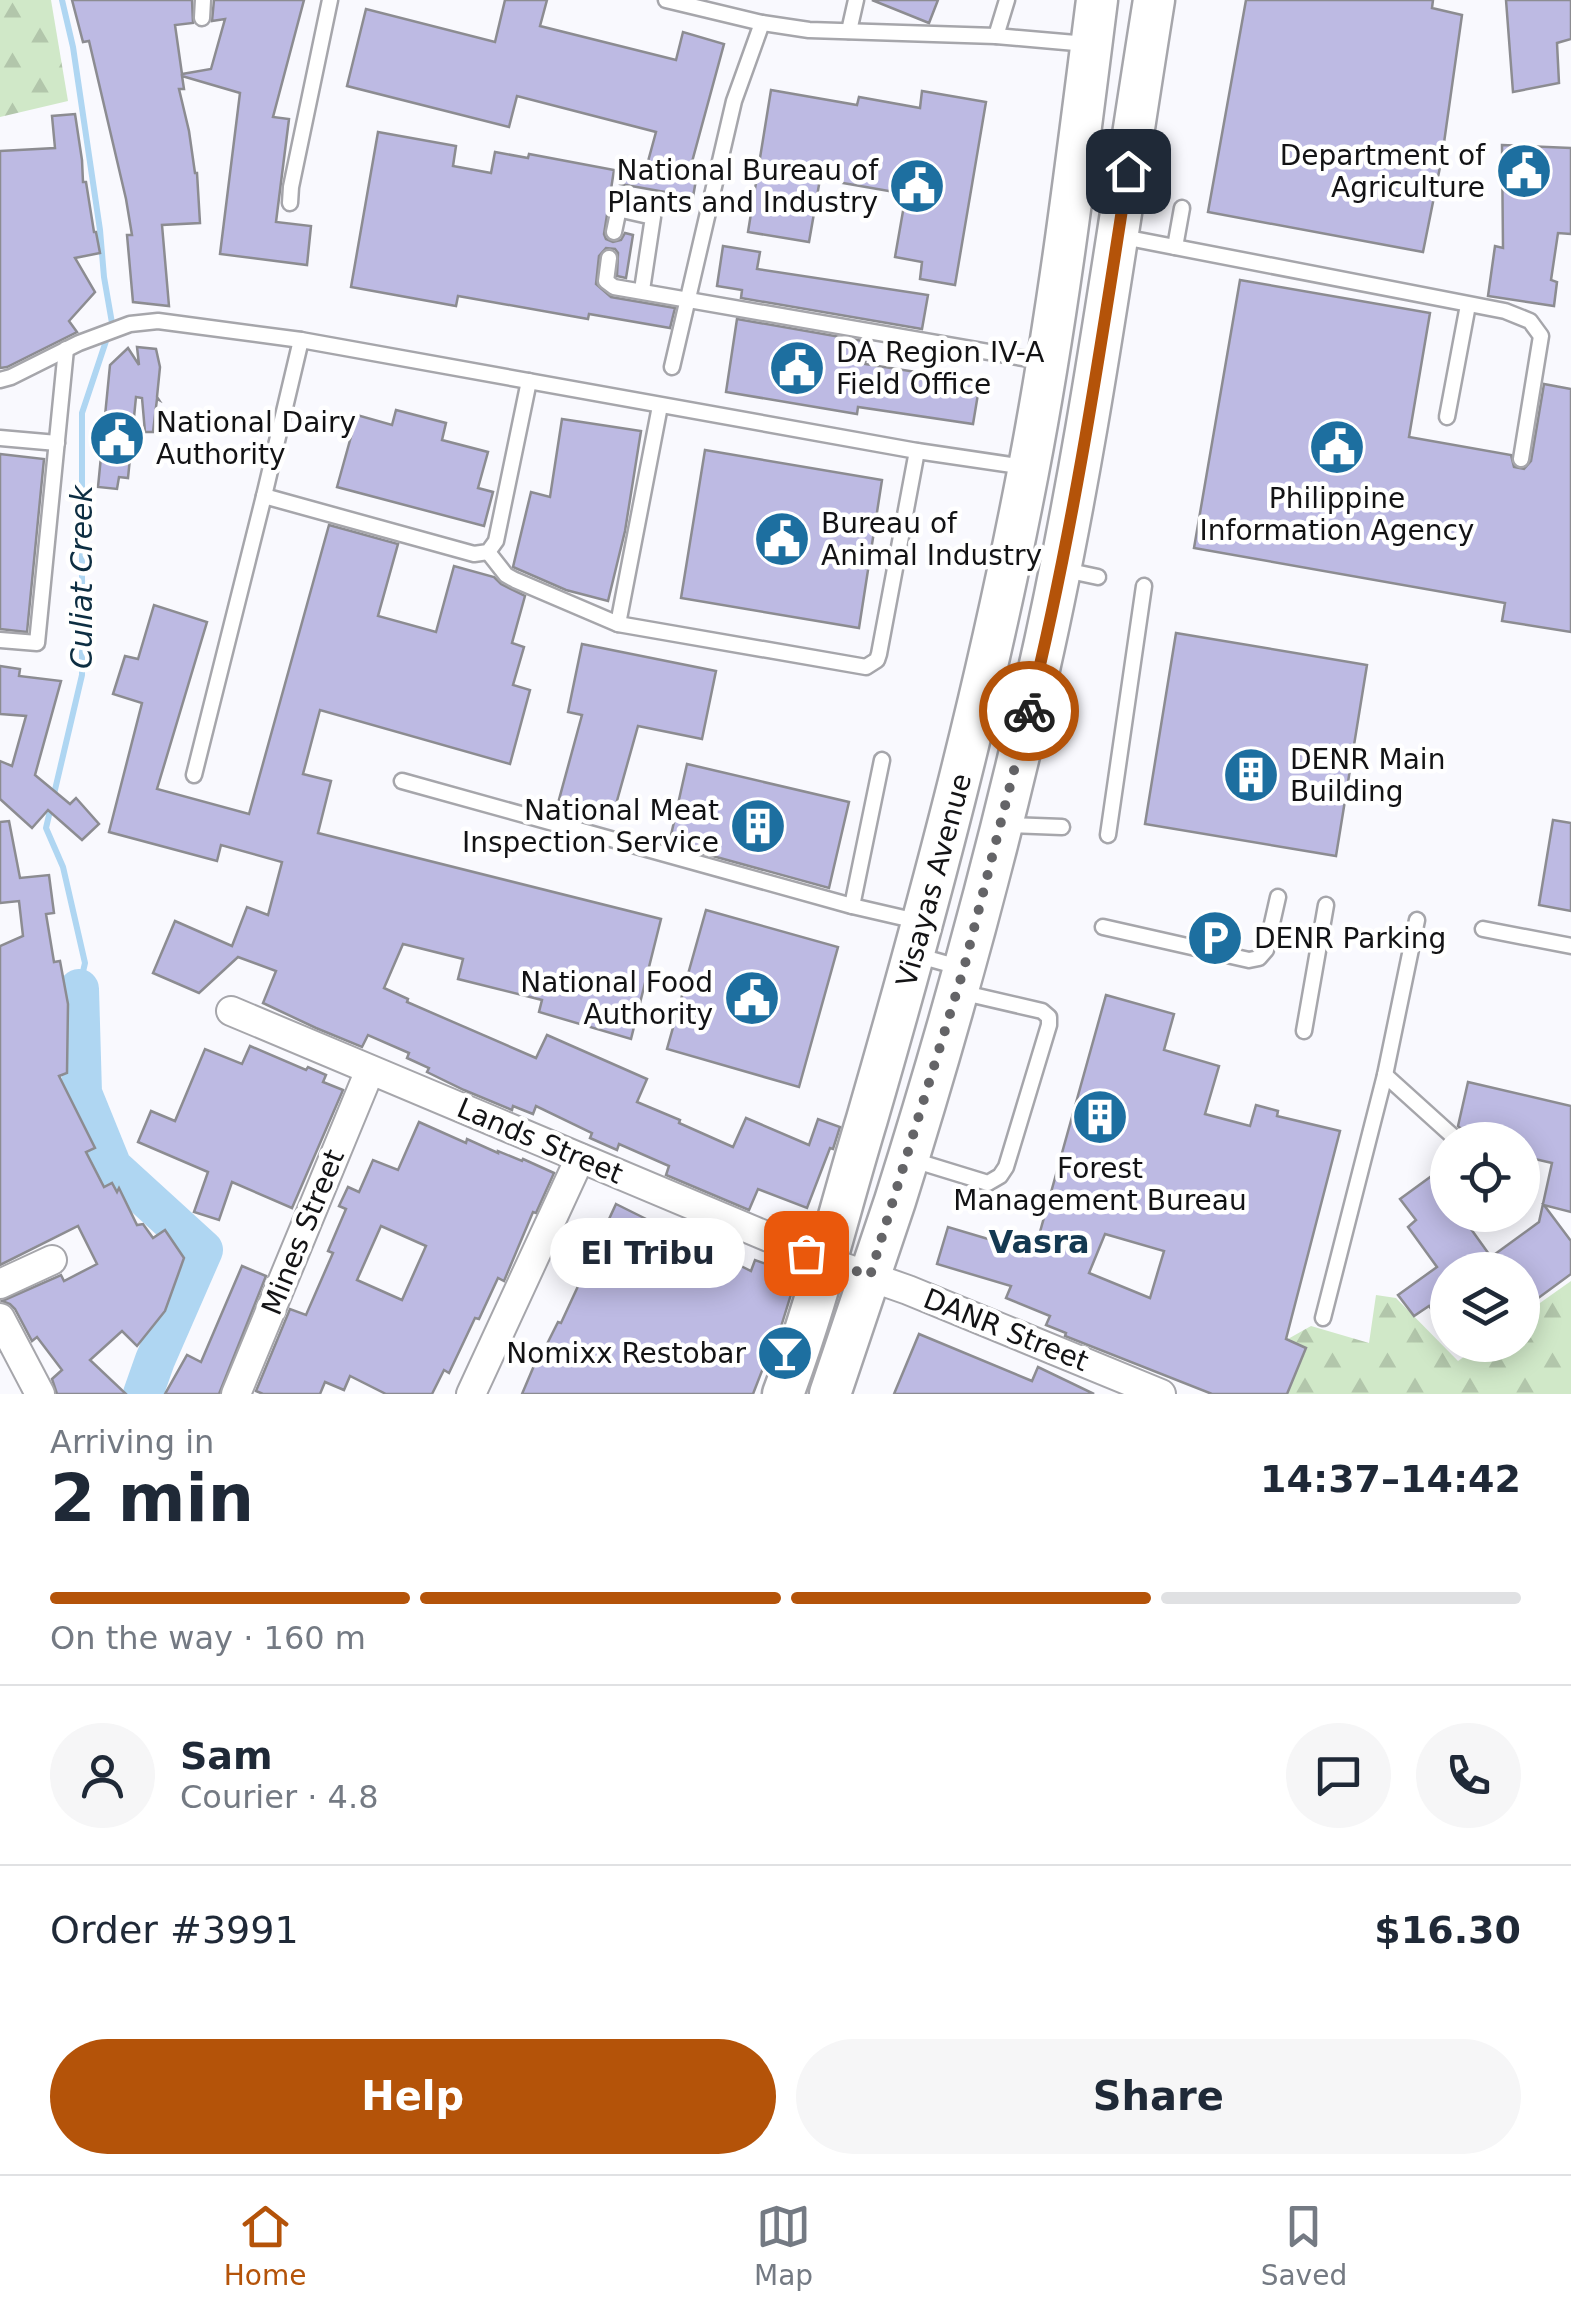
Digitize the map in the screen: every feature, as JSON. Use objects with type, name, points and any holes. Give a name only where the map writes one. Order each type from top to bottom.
[{"type":"main road","name":"Visayas Avenue","points":[[782,1394],[908,1158],[1079,573],[1043,500],[1046,362],[1097,0]]},
{"type":"main road","name":"Visayas Avenue","points":[[830,1394],[850,1269],[919,939],[976,715],[1111,279],[1154,0]]},
{"type":"main road","points":[[1068,227],[1092,237],[1118,236]]},
{"type":"main road","points":[[1062,268],[1092,266],[1111,279]]},
{"type":"street","name":"Lands Street","points":[[231,1011],[850,1269]]},
{"type":"street","name":"Mines Street","points":[[236,1394],[370,1070]]},
{"type":"street","points":[[472,1394],[580,1158]]},
{"type":"street","points":[[0,1284],[52,1260]]},
{"type":"street","name":"DANR Street","points":[[850,1269],[1126,1387],[1161,1394]]},
{"type":"street","points":[[0,1318],[40,1394]]},
{"type":"lane","points":[[202,18],[203,0]]},
{"type":"lane","points":[[290,203],[330,0]]},
{"type":"lane","points":[[666,0],[809,30],[996,36],[1091,44]]},
{"type":"lane","points":[[849,32],[856,0]]},
{"type":"lane","points":[[996,36],[1007,0]]},
{"type":"lane","points":[[672,366],[734,101],[762,23]]},
{"type":"lane","points":[[1174,247],[1182,208]]},
{"type":"lane","points":[[614,232],[622,210],[653,217],[642,290]]},
{"type":"lane","points":[[1118,236],[1406,290],[1504,312],[1530,322],[1541,336],[1521,460]]},
{"type":"lane","points":[[609,258],[608,284],[1046,362]]},
{"type":"lane","points":[[1448,417],[1468,305]]},
{"type":"lane","points":[[0,380],[130,324],[158,321],[301,340],[917,450],[1043,500]]},
{"type":"lane","points":[[194,775],[301,340]]},
{"type":"lane","points":[[0,640],[37,643],[57,443],[73,346]]},
{"type":"lane","points":[[264,496],[474,554],[488,552],[496,541],[529,381]]},
{"type":"lane","points":[[618,624],[660,406]]},
{"type":"lane","points":[[0,438],[57,443]]},
{"type":"lane","points":[[488,552],[514,580],[618,624],[860,668],[872,665],[880,654],[917,450]]},
{"type":"lane","points":[[1108,835],[1144,586]]},
{"type":"lane","points":[[852,906],[882,760]]},
{"type":"lane","points":[[402,781],[852,906],[919,939],[961,980],[1049,1017],[1050,1025],[1000,1176],[988,1183],[908,1158]]},
{"type":"lane","points":[[1002,826],[1062,827]]},
{"type":"lane","points":[[1103,926],[1248,960],[1258,958],[1266,950],[1278,897]]},
{"type":"lane","points":[[1304,1031],[1326,905]]},
{"type":"lane","points":[[1323,1318],[1386,1075],[1418,920]]},
{"type":"lane","points":[[1483,928],[1571,946]]},
{"type":"lane","points":[[1386,1075],[1437,1122]]},
{"type":"green space","points":[[0,0],[51,0],[68,101],[0,117]]},
{"type":"green space","points":[[1571,1281],[1571,1394],[1259,1394],[1279,1344],[1311,1326],[1369,1343],[1376,1295],[1396,1298],[1430,1333],[1430,1362],[1540,1362],[1540,1303]]},
{"type":"building","points":[[72,0],[192,0],[193,23],[175,25],[182,74],[211,69],[225,19],[212,21],[214,0],[304,0],[273,117],[289,119],[276,222],[311,226],[307,265],[220,254],[240,93],[182,76],[184,89],[179,89],[197,173],[200,223],[162,225],[169,306],[133,302],[127,235],[132,235],[126,199],[89,41],[83,42]]},
{"type":"building","points":[[505,0],[547,0],[540,26],[676,60],[683,32],[724,44],[689,173],[697,174],[693,197],[620,184],[624,161],[647,165],[656,132],[517,96],[509,127],[347,86],[366,9],[495,42]]},
{"type":"building","points":[[872,0],[938,0],[929,23]]},
{"type":"building","points":[[1246,0],[1433,0],[1432,8],[1462,15],[1442,157],[1423,252],[1208,212]]},
{"type":"building","points":[[1506,0],[1571,0],[1571,39],[1557,43],[1559,83],[1513,92]]},
{"type":"building","name":"National Bureau of Plants and Industry","points":[[771,90],[857,105],[859,97],[920,108],[922,91],[986,102],[955,285],[920,279],[922,262],[895,257],[906,194],[820,179],[809,242],[748,232]]},
{"type":"building","points":[[75,114],[83,182],[100,253],[75,258],[95,292],[69,321],[77,332],[0,368],[0,151],[55,148],[52,116]]},
{"type":"building","points":[[378,132],[456,146],[453,166],[491,173],[495,152],[528,158],[529,154],[614,170],[604,234],[613,242],[621,240],[625,233],[633,235],[626,278],[617,276],[618,253],[606,248],[599,256],[596,284],[611,297],[675,308],[670,328],[589,314],[588,319],[458,296],[456,306],[351,287]]},
{"type":"building","points":[[1502,145],[1571,148],[1571,234],[1558,233],[1551,280],[1557,282],[1554,306],[1488,296],[1495,246],[1503,248]]},
{"type":"building","points":[[723,246],[760,252],[757,269],[928,295],[922,329],[741,298],[742,290],[717,286]]},
{"type":"building","name":"Philippine Information Agency","points":[[1240,280],[1430,313],[1409,437],[1511,455],[1514,467],[1524,469],[1531,461],[1544,384],[1571,389],[1571,632],[1502,621],[1505,603],[1194,548]]},
{"type":"building","name":"DA Region IV-A Field Office","points":[[737,319],[869,342],[865,364],[980,382],[973,424],[858,407],[857,414],[726,392]]},
{"type":"building","name":"National Dairy Authority","points":[[137,347],[156,349],[160,367],[153,432],[145,432],[142,398],[136,397],[128,478],[119,477],[117,489],[98,487],[110,365],[128,348],[139,365]]},
{"type":"building","points":[[396,410],[446,423],[442,440],[488,452],[478,488],[493,492],[484,526],[337,487],[357,415],[392,425]]},
{"type":"building","points":[[562,419],[641,431],[625,531],[608,601],[566,590],[513,567],[531,492],[550,497]]},
{"type":"building","name":"Bureau of Animal Industry","points":[[705,450],[882,480],[859,628],[681,598]]},
{"type":"building","points":[[0,454],[44,459],[27,632],[0,629]]},
{"type":"building","points":[[329,525],[398,544],[378,616],[436,632],[454,566],[494,577],[525,596],[512,643],[524,647],[513,685],[530,690],[510,764],[320,710],[303,774],[331,781],[318,833],[661,919],[631,1039],[539,1012],[542,1000],[458,979],[463,959],[403,944],[384,988],[408,999],[407,1002],[536,1058],[547,1035],[647,1079],[637,1102],[733,1147],[746,1118],[809,1145],[818,1119],[840,1127],[807,1208],[758,1189],[749,1210],[666,1175],[669,1166],[619,1144],[617,1150],[590,1138],[592,1133],[536,1106],[533,1114],[513,1106],[512,1110],[464,1090],[427,1072],[429,1068],[407,1058],[409,1053],[368,1035],[362,1047],[316,1028],[263,1003],[276,971],[238,957],[199,993],[153,973],[175,921],[232,946],[247,907],[268,915],[282,862],[221,845],[217,861],[109,832],[142,703],[113,694],[125,656],[138,659],[154,605],[207,622],[157,789],[249,814]]},
{"type":"building","name":"DENR Main Building","points":[[1176,633],[1367,665],[1336,856],[1145,824]]},
{"type":"building","points":[[582,644],[716,671],[702,739],[638,726],[611,822],[557,807],[582,715],[568,712]]},
{"type":"building","points":[[0,666],[20,669],[19,676],[61,681],[35,775],[70,804],[76,798],[99,824],[82,840],[48,810],[32,828],[0,799],[0,761],[12,766],[26,716],[0,714]]},
{"type":"building","name":"National Meat Inspection Service","points":[[687,764],[849,802],[829,888],[669,844]]},
{"type":"building","points":[[1553,820],[1571,823],[1571,911],[1539,905]]},
{"type":"building","points":[[9,821],[20,878],[49,875],[54,913],[46,914],[54,962],[60,961],[68,1004],[67,1073],[59,1076],[95,1148],[86,1152],[104,1187],[112,1183],[117,1192],[119,1188],[137,1225],[143,1224],[153,1238],[165,1230],[184,1258],[165,1311],[137,1346],[122,1331],[90,1360],[126,1394],[57,1394],[52,1379],[62,1370],[37,1337],[32,1341],[15,1309],[2,1301],[61,1275],[64,1281],[97,1264],[78,1226],[0,1265],[0,946],[23,936],[19,901],[0,903],[0,822]]},
{"type":"building","name":"National Food Authority","points":[[706,910],[838,947],[799,1087],[667,1049]]},
{"type":"building","points":[[1106,995],[1174,1014],[1164,1050],[1219,1066],[1205,1114],[1250,1126],[1256,1105],[1278,1111],[1277,1116],[1340,1131],[1286,1339],[1306,1348],[1287,1394],[1212,1394],[1065,1336],[1066,1333],[1046,1325],[1050,1316],[1006,1298],[1011,1286],[937,1264],[948,1227],[1025,1250],[1031,1236],[1038,1239]],"holes":[[[1105,1234],[1164,1251],[1150,1298],[1089,1273]]]},
{"type":"building","points":[[250,1046],[326,1075],[323,1082],[343,1090],[292,1208],[232,1182],[219,1220],[194,1212],[208,1172],[138,1142],[151,1111],[175,1121],[205,1049],[242,1064]]},
{"type":"building","points":[[1468,1082],[1571,1106],[1571,1212],[1544,1205],[1571,1241],[1571,1274],[1540,1297],[1540,1252],[1498,1252],[1525,1232],[1540,1232],[1540,1217],[1552,1163],[1540,1160],[1540,1122],[1459,1122]]},
{"type":"building","points":[[419,1122],[466,1143],[467,1139],[554,1173],[504,1281],[498,1278],[449,1373],[444,1370],[432,1394],[386,1394],[350,1376],[344,1390],[325,1382],[320,1394],[256,1391],[290,1309],[306,1315],[333,1253],[328,1251],[346,1209],[339,1206],[348,1187],[359,1192],[373,1160],[398,1170]],"holes":[[[381,1226],[426,1246],[402,1300],[357,1280]]]},
{"type":"building","points":[[1430,1177],[1430,1232],[1473,1232],[1487,1252],[1430,1252],[1430,1257],[1408,1227],[1416,1220],[1400,1199]]},
{"type":"building","points":[[616,1204],[751,1271],[755,1260],[797,1275],[775,1346],[772,1345],[753,1394],[522,1394],[536,1361],[558,1322],[561,1323]]},
{"type":"building","points":[[242,1266],[266,1276],[219,1394],[165,1394],[187,1355],[201,1362]]},
{"type":"building","points":[[1430,1272],[1430,1307],[1414,1316],[1398,1295]]},
{"type":"building","points":[[919,1334],[1032,1381],[1038,1367],[1094,1394],[894,1394]]},
{"type":"waterway","name":"Culiat Creek","points":[[62,0],[73,47],[112,323],[82,413],[82,675],[46,828],[63,867],[85,963],[79,989]]},
{"type":"waterway","name":"Culiat Creek","points":[[79,989],[82,1093],[112,1167],[203,1250],[143,1394]]},
{"type":"way so far","points":[[806,1253],[870,1276],[964,968],[1029,711]]},
{"type":"place","name":"Department of Agriculture","points":[[1524,171]]},
{"type":"place","name":"National Bureau of Plants and Industry","points":[[917,186]]},
{"type":"place","name":"DA Region IV-A Field Office","points":[[797,368]]},
{"type":"place","name":"National Dairy Authority","points":[[117,438]]},
{"type":"place","name":"Philippine Information Agency","points":[[1337,447]]},
{"type":"place","name":"Bureau of Animal Industry","points":[[782,539]]},
{"type":"place","name":"DENR Main Building","points":[[1251,775]]},
{"type":"place","name":"National Meat Inspection Service","points":[[758,826]]},
{"type":"place","name":"DENR Parking","points":[[1215,938]]},
{"type":"place","name":"National Food Authority","points":[[752,998]]},
{"type":"place","name":"Forest Management Bureau","points":[[1100,1117]]},
{"type":"place","name":"El Tribu","points":[[806,1253]]},
{"type":"place","name":"Nomixx Restobar","points":[[785,1353]]},
{"type":"district","name":"Vasra","points":[[1039,1242]]},
{"type":"route","points":[[1029,711],[1072,513],[1128,171]]}]
